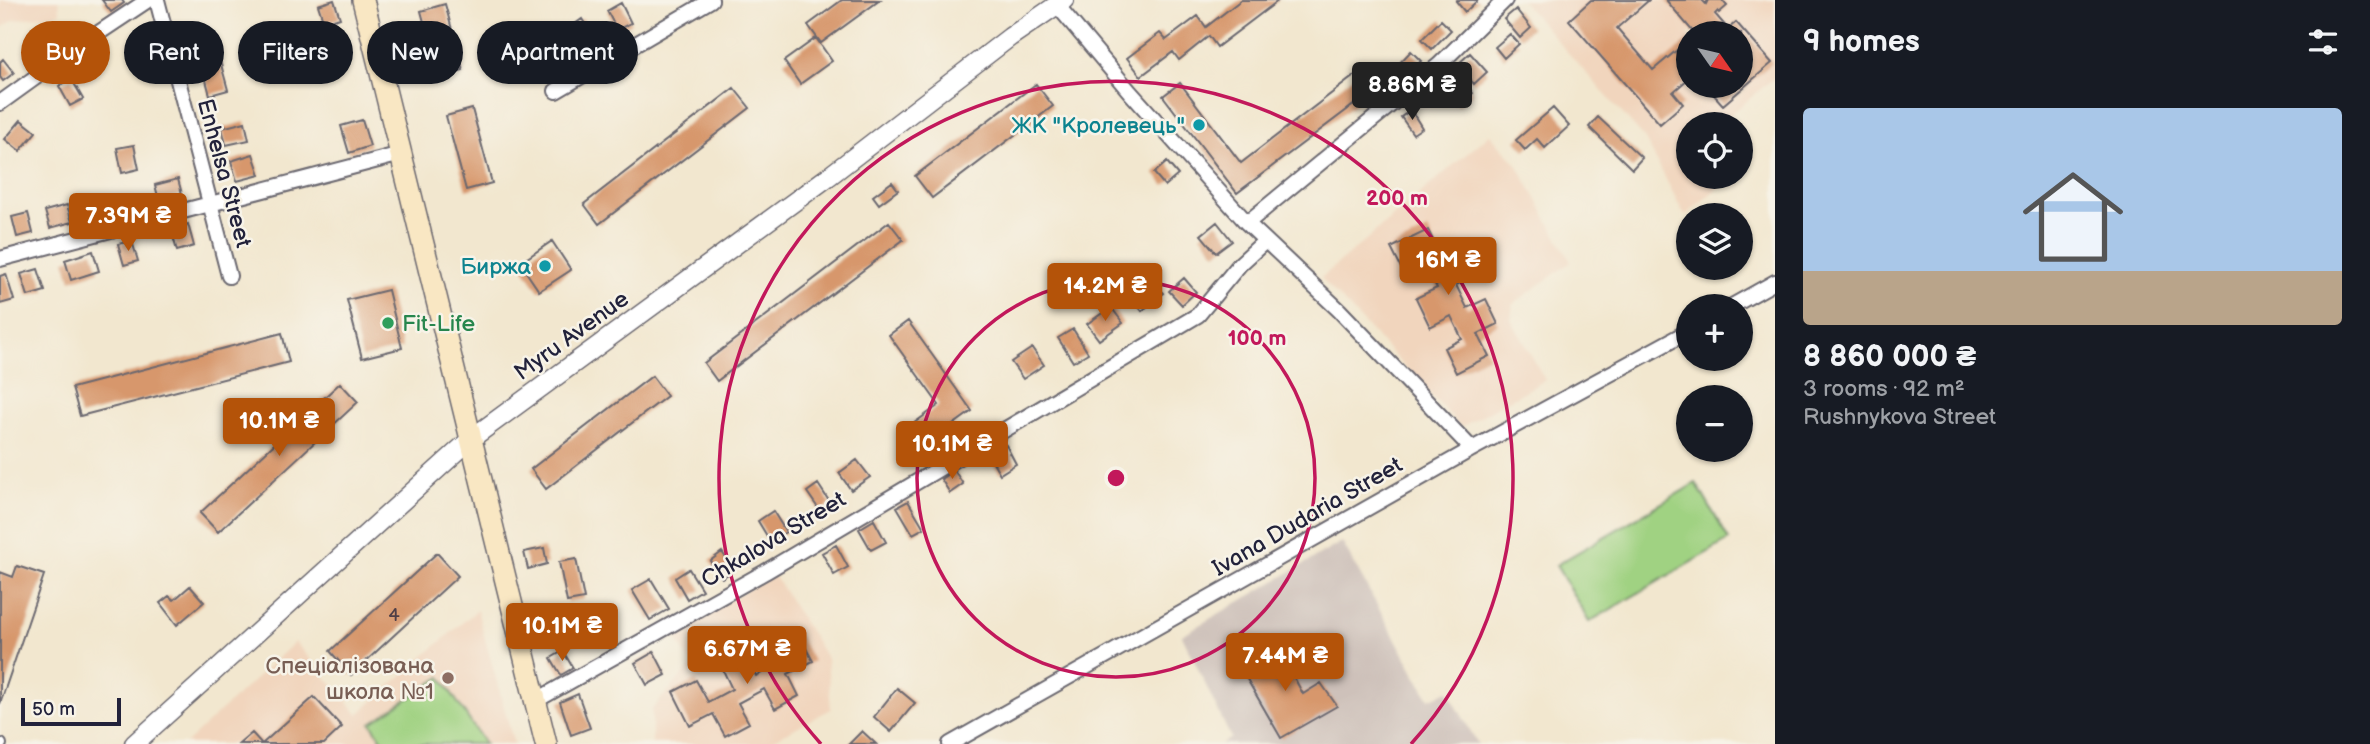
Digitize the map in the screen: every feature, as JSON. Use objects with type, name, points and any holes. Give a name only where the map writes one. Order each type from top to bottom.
[{"type":"main road","points":[[363,0],[546,744]]},
{"type":"street","points":[[0,103],[148,0]]},
{"type":"street","name":"Enhelsa Street","points":[[157,0],[229,276]]},
{"type":"street","points":[[556,91],[711,0]]},
{"type":"street","points":[[1247,223],[1439,65],[1505,0]]},
{"type":"street","points":[[1060,2],[1139,102],[1264,242],[1339,310],[1472,449]]},
{"type":"street","name":"Myru Avenue","points":[[134,744],[472,438],[828,177],[1010,37],[1060,2]]},
{"type":"street","points":[[0,259],[401,154]]},
{"type":"street","name":"Chkalova Street","points":[[537,700],[765,572],[1198,315],[1240,264],[1264,242]]},
{"type":"street","points":[[1753,294],[1775,282]]},
{"type":"street","name":"Ivana Dudaria Street","points":[[950,744],[1472,449],[1676,338]]},
{"type":"shaded area","points":[[0,0],[59,0],[60,13],[14,20],[0,29]]},
{"type":"shaded area","points":[[1521,0],[1775,0],[1775,77],[1754,95],[1754,21],[1676,21],[1676,98],[1750,98],[1734,112],[1676,112],[1676,189],[1716,189],[1700,203],[1678,203],[1645,139]]},
{"type":"shaded area","points":[[1490,134],[1517,164],[1571,262],[1513,304],[1511,319],[1545,380],[1461,427],[1321,278]]},
{"type":"shaded area","points":[[1342,542],[1429,699],[1448,691],[1478,744],[1221,744],[1231,738],[1182,635]]},
{"type":"shaded area","points":[[774,575],[827,659],[831,709],[765,744],[652,744],[652,709],[692,665],[673,633]]},
{"type":"shaded area","name":"Спеціалізована школа №1","points":[[477,610],[514,744],[185,744],[295,642],[358,714]]},
{"type":"green space","points":[[1696,483],[1729,540],[1589,622],[1556,565]]},
{"type":"green space","points":[[441,677],[485,744],[385,744],[371,723]]},
{"type":"building","points":[[102,0],[122,0],[124,3],[111,12]]},
{"type":"building","points":[[334,0],[340,18],[323,21],[318,5]]},
{"type":"building","points":[[842,0],[880,0],[821,43],[808,25]]},
{"type":"building","points":[[1241,0],[1279,0],[1217,47],[1209,36],[1179,60],[1173,52],[1141,76],[1127,58],[1160,33],[1166,40],[1198,16],[1206,27]]},
{"type":"building","points":[[1457,0],[1478,0],[1465,12]]},
{"type":"building","points":[[1591,0],[1649,0],[1617,28],[1653,70],[1676,51],[1676,89],[1673,92],[1683,104],[1660,124],[1569,20]]},
{"type":"building","points":[[1666,0],[1702,0],[1706,4],[1708,0],[1722,0],[1727,6],[1715,14],[1721,21],[1684,21]]},
{"type":"building","points":[[621,3],[630,21],[612,21],[607,11]]},
{"type":"building","points":[[445,4],[450,21],[424,21],[421,11]]},
{"type":"building","points":[[1516,9],[1531,28],[1520,38],[1504,19]]},
{"type":"building","points":[[1441,20],[1451,30],[1432,49],[1422,39]]},
{"type":"building","points":[[1510,34],[1519,44],[1504,58],[1495,47]]},
{"type":"building","points":[[816,38],[832,61],[800,84],[784,61]]},
{"type":"building","points":[[1754,42],[1772,63],[1754,78]]},
{"type":"building","points":[[1411,51],[1421,61],[1404,79],[1394,69]]},
{"type":"building","points":[[1470,53],[1487,72],[1474,84],[1457,65]]},
{"type":"building","points":[[3,59],[14,73],[3,81],[0,77],[0,62]]},
{"type":"building","points":[[1362,70],[1376,88],[1237,193],[1163,96],[1180,83],[1241,163]]},
{"type":"building","points":[[224,75],[228,90],[210,95],[207,84],[224,84]]},
{"type":"building","points":[[1465,83],[1473,93],[1458,106],[1450,96]]},
{"type":"building","points":[[74,84],[83,99],[70,106],[59,86]]},
{"type":"building","points":[[1036,84],[1053,106],[932,198],[915,176]]},
{"type":"building","points":[[734,88],[750,108],[599,224],[584,204]]},
{"type":"building","points":[[1717,98],[1731,98],[1723,105]]},
{"type":"building","points":[[1553,108],[1569,126],[1545,148],[1537,139],[1525,150],[1516,140]]},
{"type":"building","points":[[472,109],[492,183],[466,190],[446,116]]},
{"type":"building","points":[[1411,110],[1422,128],[1413,134],[1401,117]]},
{"type":"building","points":[[1598,117],[1642,158],[1632,169],[1589,127]]},
{"type":"building","points":[[21,120],[36,132],[20,151],[5,139]]},
{"type":"building","points":[[362,120],[370,146],[349,153],[341,126]]},
{"type":"building","points":[[245,122],[249,140],[226,145],[222,128]]},
{"type":"building","points":[[134,145],[139,169],[122,173],[117,148]]},
{"type":"building","points":[[253,154],[260,175],[237,181],[231,161]]},
{"type":"building","points":[[1167,162],[1178,175],[1165,186],[1154,173]]},
{"type":"building","points":[[178,179],[182,194],[159,200],[155,185]]},
{"type":"building","points":[[892,182],[898,190],[879,204],[873,196]]},
{"type":"building","points":[[67,205],[72,222],[50,228],[45,211]]},
{"type":"building","points":[[28,213],[33,233],[17,237],[12,217]]},
{"type":"building","points":[[889,222],[903,240],[717,381],[704,363]]},
{"type":"building","points":[[1217,222],[1232,241],[1216,253],[1201,235]]},
{"type":"building","points":[[188,224],[194,246],[177,251],[171,229]]},
{"type":"building","points":[[1428,230],[1441,256],[1461,246],[1475,276],[1456,285],[1467,308],[1486,299],[1498,324],[1478,334],[1489,356],[1456,373],[1444,348],[1462,339],[1451,316],[1430,327],[1416,298],[1437,288],[1425,264],[1404,274],[1391,248]]},
{"type":"building","points":[[132,241],[138,261],[124,265],[118,244]]},
{"type":"building","name":"Биржа","points":[[552,241],[571,270],[539,291],[520,263]]},
{"type":"building","points":[[93,251],[99,271],[71,280],[65,260]]},
{"type":"building","points":[[38,269],[45,291],[28,296],[21,274]]},
{"type":"building","points":[[6,274],[14,300],[0,304],[0,276]]},
{"type":"building","points":[[1151,278],[1163,293],[1142,311],[1130,296]]},
{"type":"building","points":[[1184,278],[1196,292],[1182,305],[1169,291]]},
{"type":"building","points":[[388,290],[402,348],[362,358],[347,300]]},
{"type":"building","points":[[1111,307],[1123,323],[1099,340],[1087,324]]},
{"type":"building","points":[[908,321],[972,411],[913,454],[899,434],[939,405],[889,335]]},
{"type":"building","points":[[1073,329],[1088,353],[1073,362],[1058,338]]},
{"type":"building","points":[[282,333],[289,362],[80,416],[72,388]]},
{"type":"building","points":[[1032,348],[1044,365],[1023,379],[1011,362]]},
{"type":"building","points":[[652,376],[667,396],[546,489],[531,469]]},
{"type":"building","points":[[340,383],[358,402],[218,532],[200,513]]},
{"type":"building","points":[[1006,445],[1016,464],[1000,474],[989,455]]},
{"type":"building","points":[[857,460],[870,477],[851,490],[839,473]]},
{"type":"building","points":[[954,470],[963,484],[950,493],[941,479]]},
{"type":"building","points":[[818,484],[831,504],[820,511],[807,492]]},
{"type":"building","points":[[908,501],[924,528],[913,534],[897,507]]},
{"type":"building","points":[[773,511],[786,532],[770,541],[758,521]]},
{"type":"building","points":[[874,520],[886,542],[871,550],[859,529]]},
{"type":"building","points":[[836,545],[848,567],[834,575],[822,553]]},
{"type":"building","points":[[544,548],[547,564],[528,569],[524,552]]},
{"type":"building","points":[[722,552],[734,570],[722,578],[710,561]]},
{"type":"building","points":[[437,553],[458,576],[351,675],[330,651]]},
{"type":"building","points":[[576,559],[584,599],[567,602],[559,562]]},
{"type":"building","points":[[17,566],[44,575],[0,704],[0,572],[13,577]]},
{"type":"building","points":[[689,569],[702,590],[687,599],[675,578]]},
{"type":"building","points":[[651,579],[669,609],[650,620],[632,590]]},
{"type":"building","points":[[190,586],[204,602],[177,625],[160,603],[169,596],[174,600]]},
{"type":"building","points":[[563,611],[571,633],[548,641],[540,619]]},
{"type":"building","points":[[795,628],[813,661],[788,674],[799,696],[775,709],[764,689],[738,703],[749,723],[725,736],[713,714],[690,726],[673,692],[696,680],[708,702],[732,689],[722,668],[746,655],[756,676],[782,663],[770,641]]},
{"type":"building","points":[[1277,646],[1303,694],[1321,683],[1337,706],[1281,738],[1240,667]]},
{"type":"building","points":[[563,651],[573,668],[561,675],[551,658]]},
{"type":"building","points":[[654,652],[666,675],[647,685],[635,663]]},
{"type":"building","points":[[897,688],[915,703],[891,732],[874,717]]},
{"type":"building","points":[[578,694],[590,728],[571,735],[560,702]]},
{"type":"building","points":[[314,697],[342,727],[324,744],[262,744]]},
{"type":"building","points":[[862,731],[876,744],[849,744]]},
{"type":"building","points":[[252,733],[262,744],[239,744]]},
{"type":"place","name":"ЖК \"Кролевець\"","points":[[1199,125]]},
{"type":"place","name":"Биржа","points":[[545,266]]},
{"type":"place","name":"Fit-Life","points":[[388,323]]},
{"type":"place","name":"Спеціалізована школа №1","points":[[448,678]]}]
